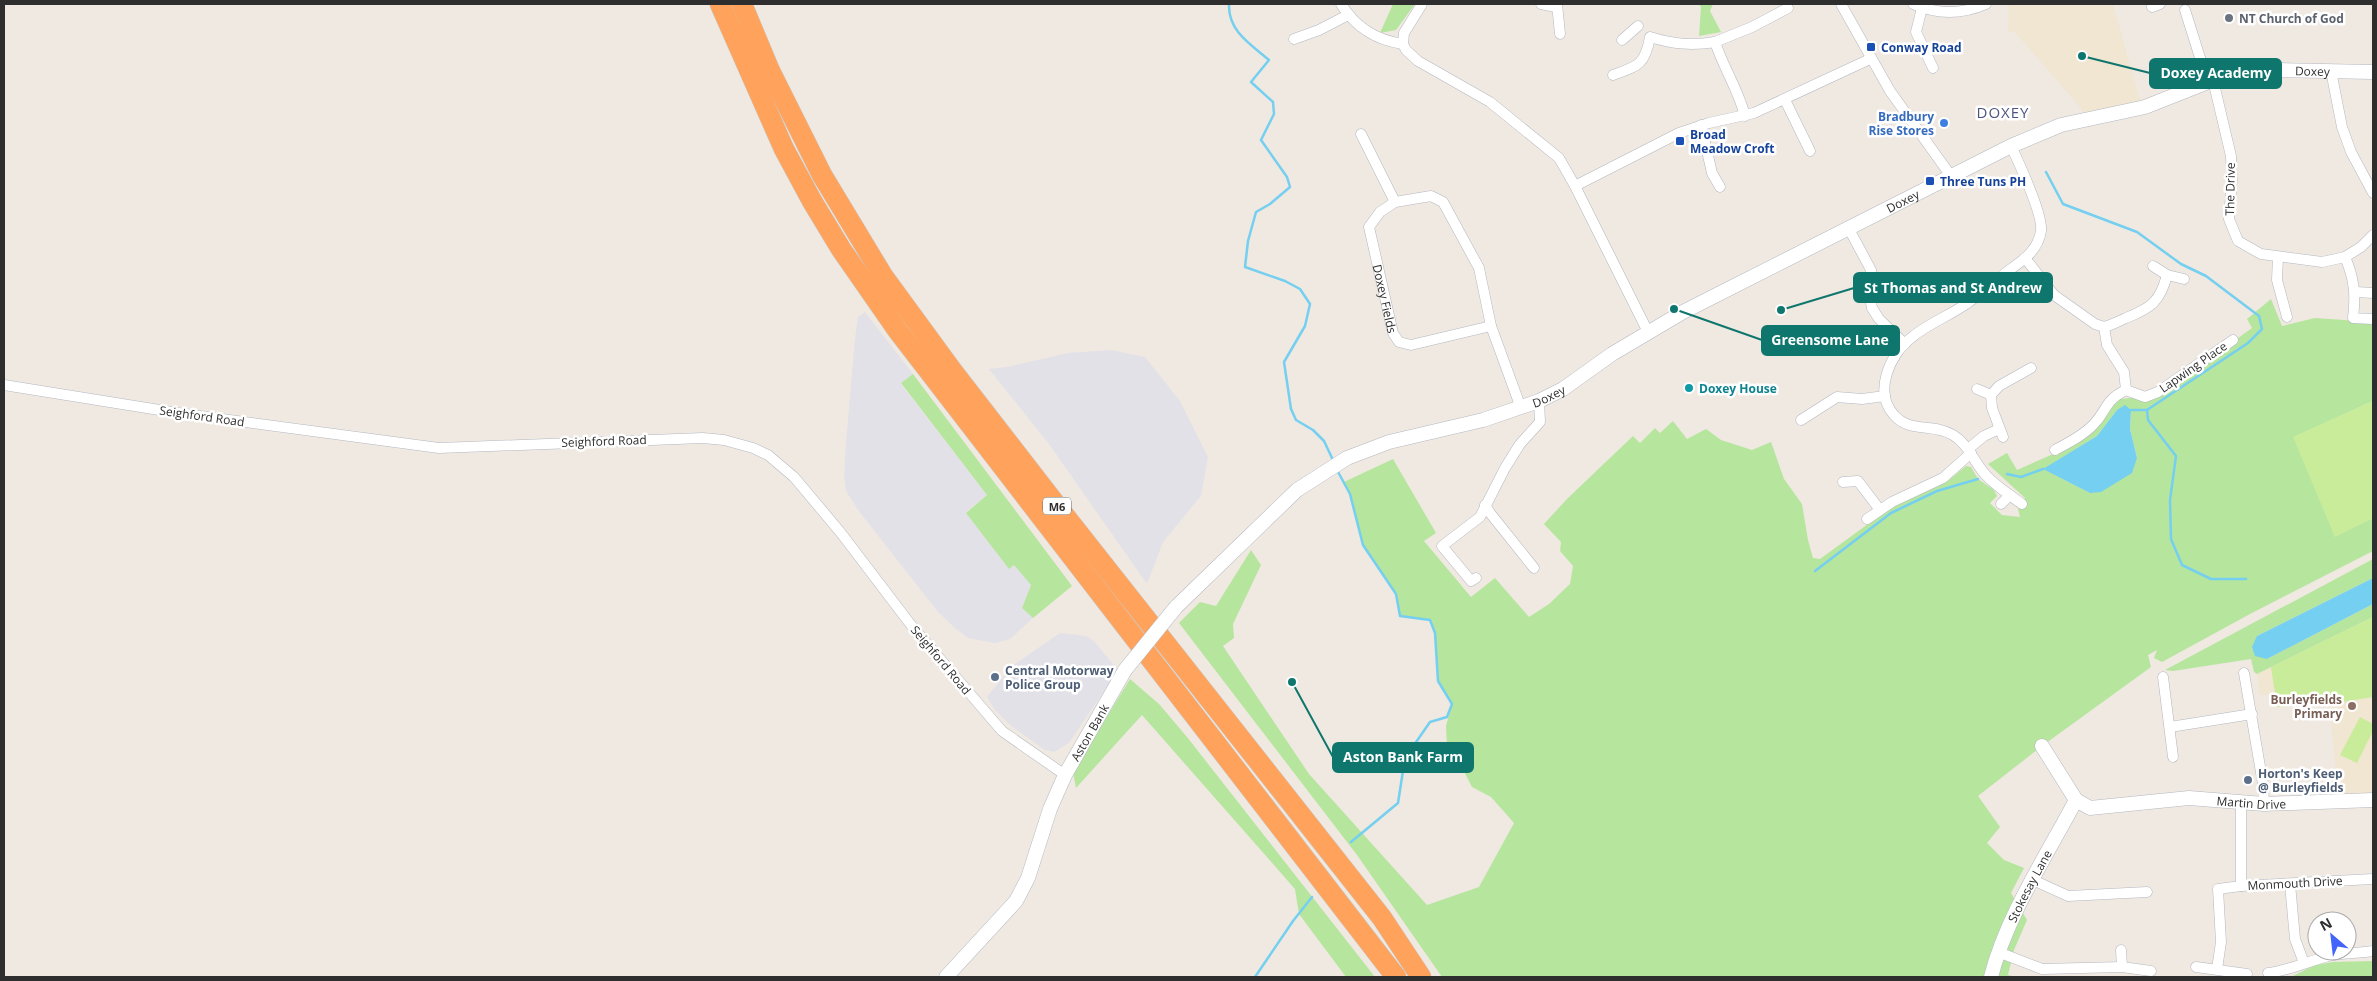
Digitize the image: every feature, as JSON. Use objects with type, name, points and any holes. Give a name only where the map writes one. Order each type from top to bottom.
[{"type":"highway","name":"M6","points":[[720,4],[784,149],[841,250],[910,346],[1396,977]]},
{"type":"highway","name":"M6","points":[[742,4],[770,71],[822,175],[883,276],[1054,502],[1382,918],[1421,977]]},
{"type":"street","points":[[1341,4],[1348,15],[1365,31],[1378,38],[1403,44]]},
{"type":"street","points":[[1422,4],[1409,22],[1404,33],[1403,44],[1410,55],[1490,102],[1549,149],[1564,166],[1648,332]]},
{"type":"street","points":[[1541,4],[1556,5],[1560,34]]},
{"type":"street","points":[[1933,68],[1916,32],[1918,6],[1945,13],[1986,4]]},
{"type":"street","points":[[1844,5],[1870,59],[1890,91],[1951,176]]},
{"type":"street","points":[[1613,75],[1636,66],[1647,55],[1650,37],[1672,43],[1696,45],[1716,42],[1752,27],[1788,8]]},
{"type":"street","name":"The Drive","points":[[2185,10],[2211,82],[2231,156],[2232,178],[2228,219],[2238,241],[2261,254],[2322,262],[2344,257],[2361,247],[2373,235]]},
{"type":"street","points":[[1294,39],[1320,30],[1348,15]]},
{"type":"street","points":[[1622,40],[1638,26]]},
{"type":"street","points":[[1716,42],[1725,70],[1739,94],[1746,116]]},
{"type":"street","points":[[1575,186],[1679,133],[1702,125],[1746,116],[1785,100],[1870,59]]},
{"type":"street","name":"Doxey","points":[[1521,408],[1563,389],[1648,332],[2010,146],[2062,125],[2145,107],[2211,82],[2279,70],[2373,72]]},
{"type":"street","points":[[2331,71],[2342,127],[2351,152],[2373,193]]},
{"type":"street","points":[[1785,100],[1810,151]]},
{"type":"street","points":[[1702,125],[1712,173],[1720,187]]},
{"type":"street","points":[[1361,134],[1395,202]]},
{"type":"street","points":[[2010,146],[2026,178],[2041,224],[2039,238],[2026,258],[1966,305],[1911,338],[1905,344],[1897,353],[1888,372],[1885,396],[1890,409],[1900,420],[1915,427],[1946,431],[1955,436],[1970,451],[1984,473],[2022,504]]},
{"type":"street","name":"Doxey Fields","points":[[1491,326],[1411,345],[1399,342],[1393,333],[1369,227],[1380,212],[1395,202],[1431,196],[1443,202],[1480,268],[1491,326],[1521,408]]},
{"type":"street","points":[[1849,229],[1871,270],[1870,298],[1872,308],[1879,319],[1905,344]]},
{"type":"street","points":[[2278,257],[2277,280],[2287,317]]},
{"type":"street","points":[[2344,257],[2354,278],[2356,292],[2353,318],[2373,320]]},
{"type":"street","points":[[2026,258],[2054,294],[2095,324],[2104,326],[2142,312],[2153,304],[2161,294],[2167,275]]},
{"type":"street","points":[[2153,266],[2167,275],[2184,279]]},
{"type":"street","points":[[2356,292],[2373,293]]},
{"type":"street","points":[[2054,450],[2070,442],[2094,424],[2112,397],[2126,390],[2124,372],[2107,345],[2104,326]]},
{"type":"street","name":"Lapwing Place","points":[[2126,390],[2145,397],[2158,392],[2233,340]]},
{"type":"street","points":[[1867,519],[1909,493],[1942,478],[1984,436],[2001,433],[1992,408],[1991,395],[1999,386],[2031,368]]},
{"type":"street","name":"Seighford Road","points":[[4,385],[169,412],[439,448],[703,438],[724,440],[754,448],[768,455],[794,477],[841,533],[911,625],[1002,731],[1065,775]]},
{"type":"street","points":[[1978,389],[1991,395]]},
{"type":"street","points":[[1801,420],[1837,397],[1862,399],[1885,396]]},
{"type":"street","points":[[1476,578],[1472,581],[1442,546],[1480,517],[1520,444],[1540,422],[1538,401]]},
{"type":"street","name":"Aston Bank","points":[[946,977],[1016,901],[1028,878],[1050,809],[1065,775],[1125,670],[1176,607],[1297,490],[1347,458],[1390,442],[1483,420],[1521,408]]},
{"type":"street","points":[[1844,482],[1858,481],[1880,510]]},
{"type":"street","points":[[2001,504],[2010,495]]},
{"type":"street","points":[[1485,505],[1534,568]]},
{"type":"street","points":[[2244,673],[2252,714],[2264,804]]},
{"type":"street","points":[[2163,677],[2173,757]]},
{"type":"street","points":[[2170,727],[2252,714]]},
{"type":"street","points":[[2042,746],[2076,800]]},
{"type":"street","name":"Martin Drive","points":[[2076,800],[2090,808],[2132,806],[2189,798],[2264,804],[2373,800]]},
{"type":"street","name":"Stokesay Lane","points":[[1991,977],[1998,952],[2033,880],[2076,800]]},
{"type":"street","points":[[2240,886],[2241,802]]},
{"type":"street","name":"Monmouth Drive","points":[[2217,969],[2221,942],[2218,890],[2240,886],[2373,879]]},
{"type":"street","points":[[2033,880],[2068,896],[2147,892]]},
{"type":"street","points":[[2290,884],[2295,939],[2304,963]]},
{"type":"street","points":[[2122,950],[2122,967]]},
{"type":"street","points":[[2268,973],[2288,971],[2304,963],[2334,955],[2373,951]]},
{"type":"street","points":[[1998,952],[2042,968],[2122,967],[2151,971]]},
{"type":"street","points":[[2196,967],[2247,974]]},
{"type":"shaded area","points":[[2009,4],[2113,4],[2141,104],[2083,113],[2080,107],[2014,31],[2008,32]]},
{"type":"shaded area","points":[[865,312],[913,374],[901,384],[987,495],[966,512],[1009,569],[1014,565],[1031,585],[1022,608],[1033,618],[1010,639],[995,643],[968,638],[956,629],[938,612],[858,510],[846,491],[844,475],[855,339],[858,317]]},
{"type":"shaded area","points":[[1111,350],[1145,357],[1180,401],[1208,457],[1201,496],[1163,542],[1147,584],[1049,444],[989,369],[1007,367],[1068,353]]},
{"type":"shaded area","name":"Burleyfields Primary","points":[[2373,617],[2373,794],[2342,795],[2342,780],[2336,776],[2330,704],[2277,707],[2276,695],[2260,695],[2257,674]]},
{"type":"shaded area","points":[[1060,633],[1086,636],[1094,641],[1118,670],[1069,743],[1054,752],[1045,750],[1010,725],[995,710],[987,697],[1012,666]]},
{"type":"green space","points":[[1393,4],[1415,4],[1396,30],[1380,33]]},
{"type":"green space","points":[[1699,4],[1713,4],[1710,11],[1721,32],[1699,36],[1701,7]]},
{"type":"green space","points":[[2271,299],[2282,326],[2315,318],[2373,322],[2373,401],[2294,437],[2335,536],[2373,518],[2373,551],[2250,614],[2162,662],[2154,658],[2157,650],[2148,655],[2151,667],[2042,746],[1978,796],[2000,827],[1987,843],[2004,860],[2024,868],[2011,893],[2027,920],[2014,950],[2008,975],[2016,977],[1442,977],[1357,855],[1179,623],[1200,602],[1216,606],[1251,550],[1261,565],[1233,624],[1234,638],[1223,646],[1309,774],[1427,905],[1479,887],[1514,823],[1491,797],[1472,787],[1456,756],[1447,747],[1446,726],[1452,704],[1438,681],[1435,633],[1430,620],[1400,616],[1396,594],[1363,545],[1350,494],[1344,482],[1393,459],[1436,533],[1424,541],[1471,597],[1495,578],[1529,617],[1549,604],[1570,584],[1573,566],[1560,551],[1561,542],[1544,524],[1567,499],[1633,436],[1640,443],[1655,428],[1660,433],[1673,421],[1687,439],[1706,429],[1721,440],[1752,450],[1771,442],[1784,479],[1802,504],[1813,558],[1820,559],[1890,508],[1949,480],[1966,466],[1971,467],[1978,479],[1994,490],[1997,496],[1990,503],[2002,515],[2020,517],[2018,509],[2025,498],[1988,464],[2007,453],[2017,470],[2060,451],[2113,400],[2161,394],[2252,328],[2247,319]],"holes":[[[2117,410],[2131,410],[2130,429],[2137,458],[2090,493],[2044,469],[2097,436]]]},
{"type":"green space","points":[[913,374],[1072,586],[1033,618],[1022,608],[1031,585],[1014,565],[1009,569],[966,513],[987,495],[901,383]]},
{"type":"green space","points":[[2373,401],[2373,518],[2335,537],[2293,437]]},
{"type":"green space","points":[[2373,559],[2373,578],[2257,636],[2267,659],[2373,604],[2373,617],[2257,674],[2254,672],[2251,659],[2173,671],[2165,670]]},
{"type":"green space","name":"Burleyfields Primary","points":[[2373,617],[2373,697],[2330,704],[2277,707],[2271,667]]},
{"type":"green space","points":[[1130,679],[1159,704],[1187,737],[1375,977],[1346,977],[1299,914],[1295,889],[1142,715],[1076,788],[1073,772]]},
{"type":"green space","points":[[2360,717],[2373,724],[2373,731],[2357,763],[2340,755]]},
{"type":"green space","points":[[2373,961],[2373,977],[2291,977],[2315,965],[2333,962]]},
{"type":"water","points":[[2125,405],[2131,410],[2130,429],[2137,458],[2132,473],[2101,492],[2090,493],[2043,469],[2097,436],[2117,410]]},
{"type":"water","points":[[2373,578],[2373,604],[2267,659],[2255,656],[2252,647],[2257,636]]},
{"type":"waterway","points":[[1229,4],[1232,22],[1236,29],[1269,60],[1251,82],[1273,102],[1274,114],[1261,140],[1287,177],[1290,187],[1270,204],[1256,212],[1248,241],[1245,267],[1285,281],[1300,289],[1310,304],[1305,326],[1284,362],[1291,409],[1296,420],[1313,430],[1324,441],[1333,460]]},
{"type":"waterway","points":[[2046,172],[2063,204],[2137,232],[2181,264],[2206,276],[2259,316],[2262,329],[2248,343],[2147,410],[2131,410]]},
{"type":"waterway","points":[[2147,410],[2148,420],[2176,456],[2170,500],[2171,539],[2182,565],[2211,579],[2246,579]]},
{"type":"waterway","points":[[2007,474],[2021,477],[2043,469]]},
{"type":"waterway","points":[[1337,470],[1350,494],[1363,545],[1396,594],[1400,616],[1430,620],[1435,633],[1438,681],[1452,704],[1447,717],[1430,722],[1405,758],[1398,803],[1351,842]]},
{"type":"waterway","points":[[1815,571],[1891,513],[1937,491],[1978,479]]},
{"type":"waterway","points":[[1255,977],[1293,921],[1312,897]]},
{"type":"place","name":"NT Church of God","points":[[2229,18]]},
{"type":"place","name":"Conway Road","points":[[1871,47]]},
{"type":"place","name":"Doxey Academy","points":[[2082,56]]},
{"type":"place","name":"Bradbury Rise Stores","points":[[1944,123]]},
{"type":"place","name":"Broad Meadow Croft","points":[[1680,141]]},
{"type":"place","name":"Three Tuns PH","points":[[1930,181]]},
{"type":"place","name":"Greensome Lane","points":[[1674,309]]},
{"type":"place","name":"St Thomas and St Andrew","points":[[1781,310]]},
{"type":"place","name":"Doxey House","points":[[1689,388]]},
{"type":"place","name":"Central Motorway Police Group","points":[[995,677]]},
{"type":"place","name":"Aston Bank Farm","points":[[1292,682]]},
{"type":"place","name":"Burleyfields Primary","points":[[2352,706]]},
{"type":"place","name":"Horton's Keep @ Burleyfields","points":[[2248,780]]},
{"type":"district","name":"DOXEY","points":[[2003,112]]}]
